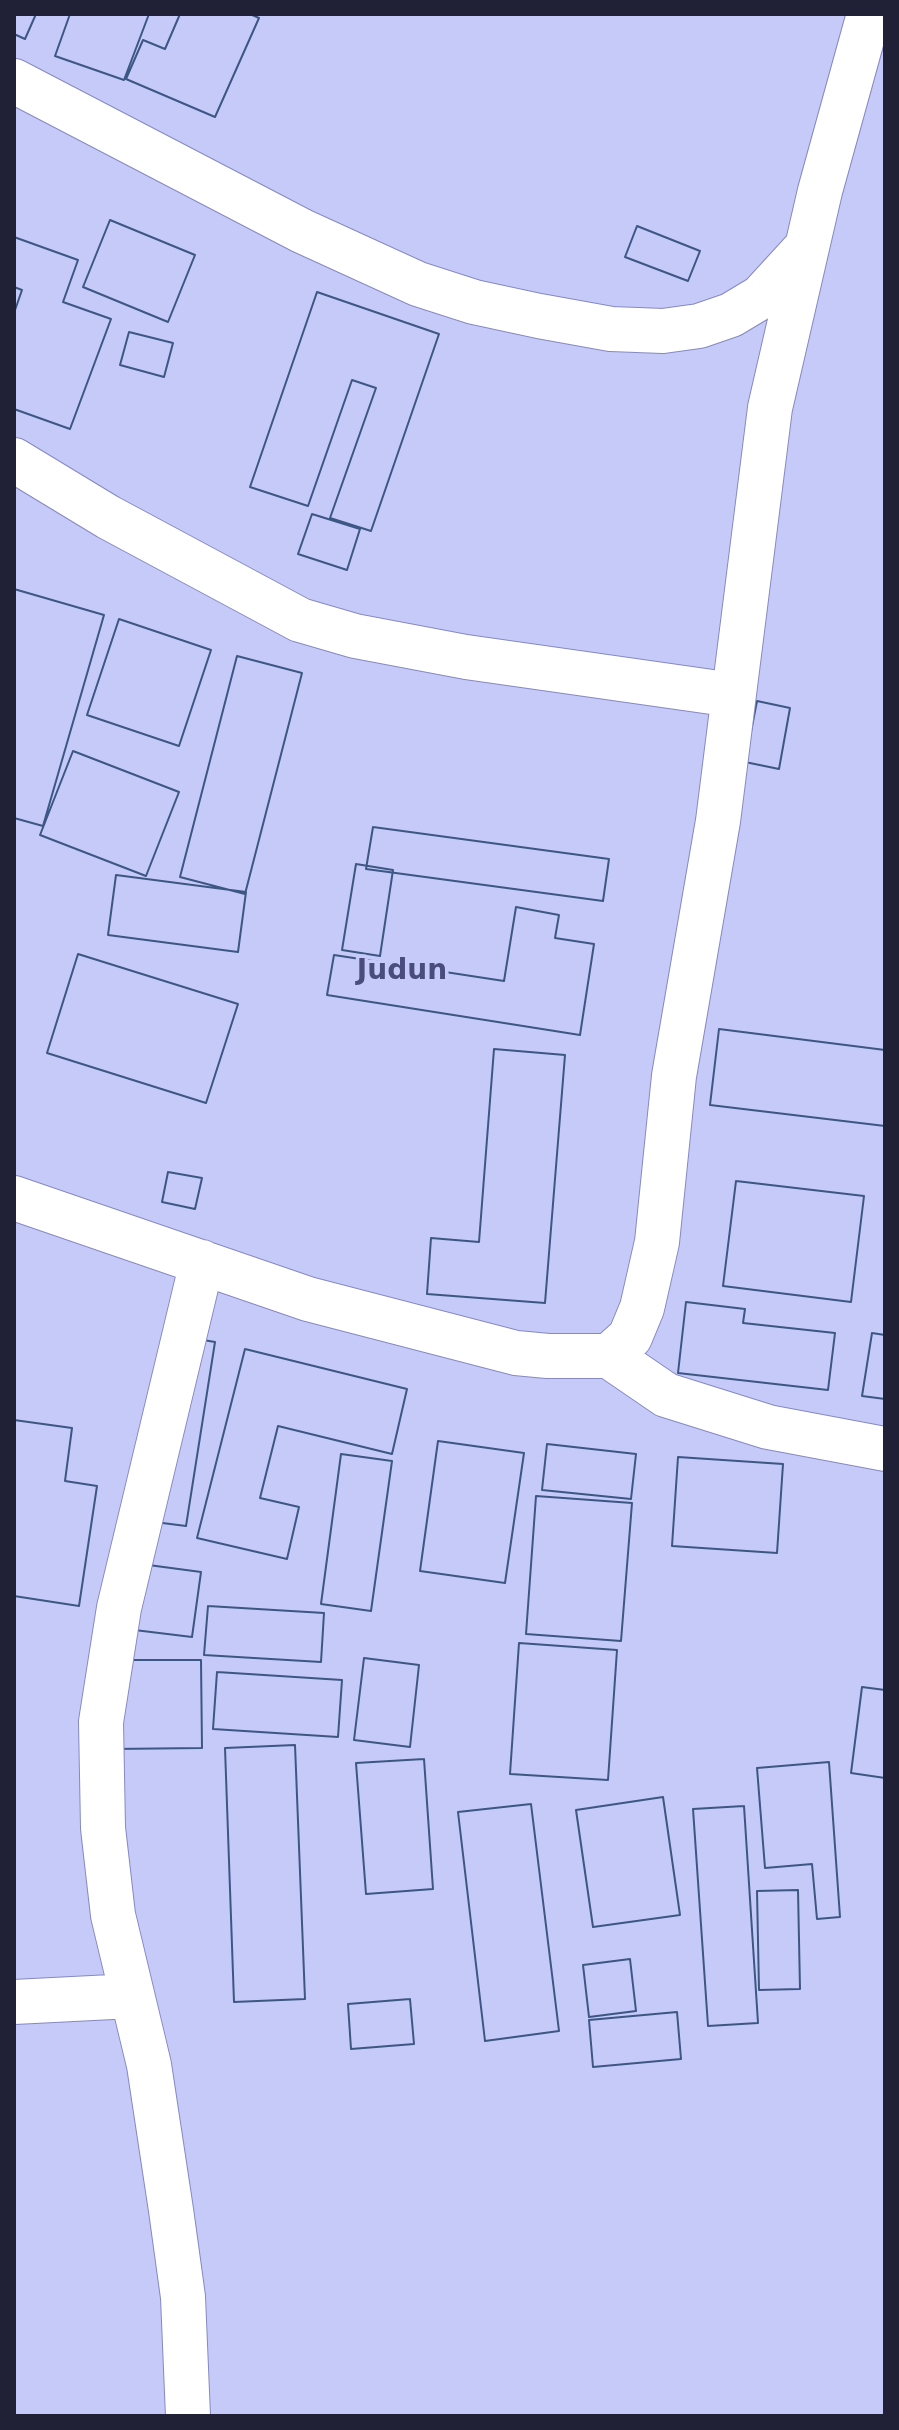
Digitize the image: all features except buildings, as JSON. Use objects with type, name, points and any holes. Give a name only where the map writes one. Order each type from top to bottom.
[{"type":"street","points":[[609,1356],[630,1337],[636,1323],[657,1242],[674,1076],[718,821],[770,408],[807,247],[869,14]]},
{"type":"street","points":[[14,81],[302,231],[418,284],[474,302],[539,316],[611,329],[663,331],[699,326],[731,315],[761,297],[807,247]]},
{"type":"street","points":[[14,460],[108,517],[300,620],[355,636],[466,657],[733,695]]},
{"type":"street","points":[[14,1198],[308,1299],[516,1353],[609,1356],[666,1395],[768,1427],[885,1449]]},
{"type":"street","points":[[188,2416],[183,2297],[173,2224],[149,2065],[113,1915],[109,1886],[103,1828],[101,1722],[119,1608],[202,1262]]},
{"type":"street","points":[[14,2002],[132,1996]]},
{"type":"district","name":"Judun","points":[[402,972]]}]
